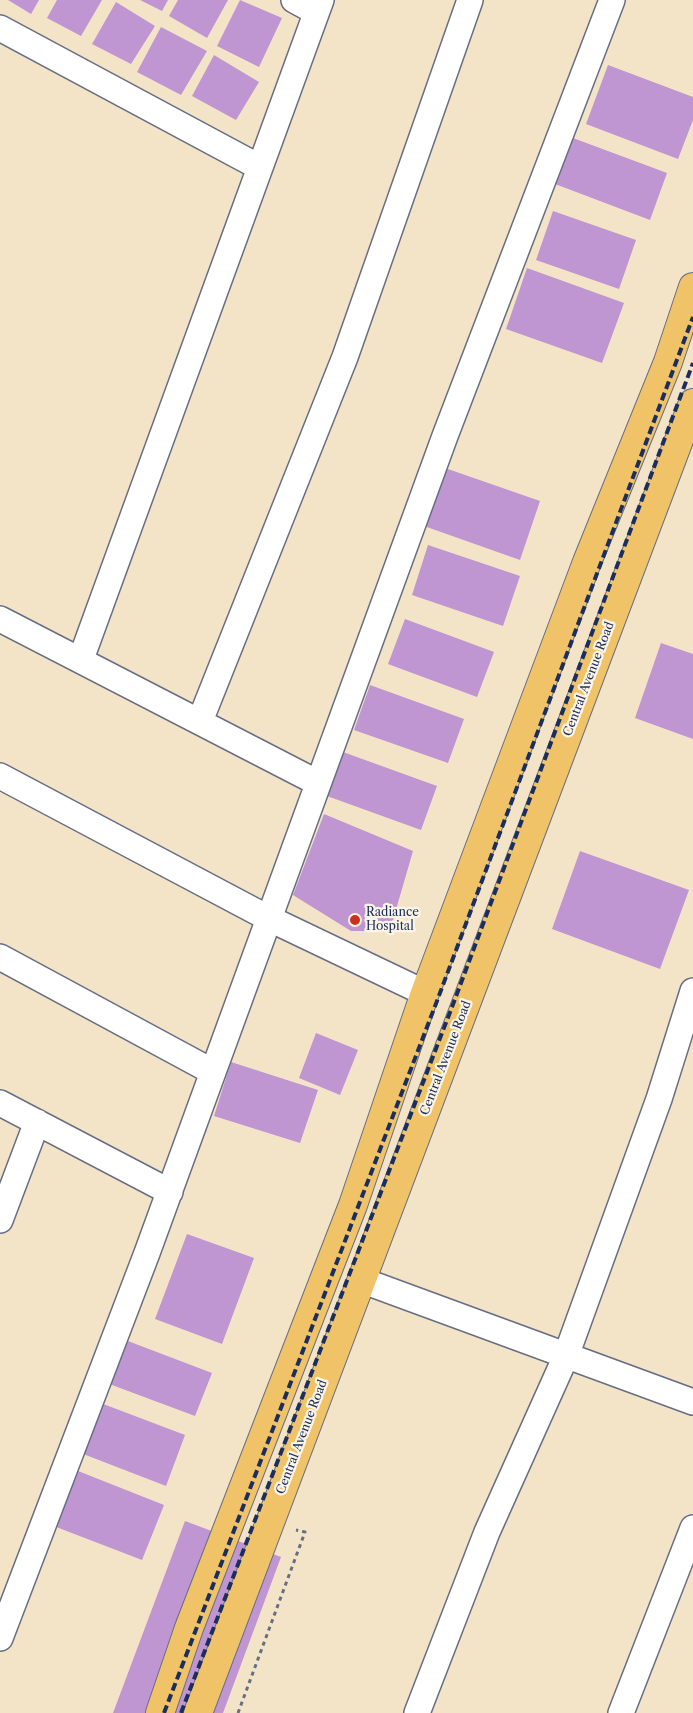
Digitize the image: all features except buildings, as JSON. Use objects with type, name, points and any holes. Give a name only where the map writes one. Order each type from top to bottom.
[{"type":"main road","points":[[160,1713],[189,1628],[353,1205],[425,993],[588,562],[668,362],[693,287]]},
{"type":"main road","name":"Central Avenue Road","points":[[198,1713],[693,403]]},
{"type":"street","points":[[80,659],[319,6],[294,0]]},
{"type":"street","points":[[200,721],[345,357],[470,0]]},
{"type":"street","points":[[1,1635],[170,1192],[268,918],[445,436],[612,0]]},
{"type":"street","points":[[0,28],[259,167]]},
{"type":"street","points":[[0,619],[318,783]]},
{"type":"street","points":[[0,776],[268,918],[425,993]]},
{"type":"street","points":[[0,956],[213,1072]]},
{"type":"street","points":[[417,1713],[488,1532],[566,1356],[659,1099],[693,991]]},
{"type":"street","points":[[0,1103],[170,1192]]},
{"type":"street","points":[[0,1220],[37,1122]]},
{"type":"street","points":[[361,1280],[693,1402]]},
{"type":"street","points":[[621,1713],[686,1567],[693,1528]]},
{"type":"path","points":[[238,1713],[305,1532],[270,1522]]},
{"type":"railway","points":[[164,1713],[437,1001],[693,317]]},
{"type":"railway","points":[[181,1713],[452,1007],[693,363]]},
{"type":"place","name":"Radiance Hospital","points":[[355,920]]}]
